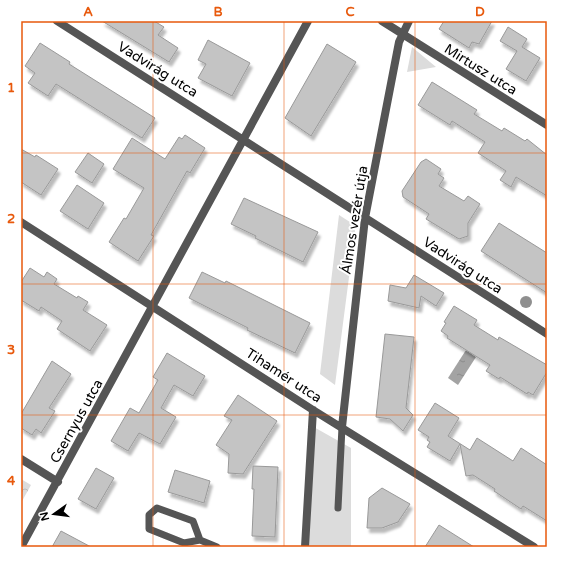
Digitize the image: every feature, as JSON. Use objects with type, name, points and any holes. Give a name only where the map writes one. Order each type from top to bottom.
[{"type":"street","name":"Vadvirág utca","points":[[57,21],[547,334]]},
{"type":"street","points":[[154,307],[308,21]]},
{"type":"street","name":"Mirtusz utca","points":[[382,21],[547,125]]},
{"type":"street","name":"Álmos vezér útja","points":[[342,426],[365,218],[402,34],[409,21]]},
{"type":"street","name":"Tihamér utca","points":[[21,222],[313,410],[342,426],[534,547]]},
{"type":"street","name":"Csernyus utca","points":[[21,547],[154,307]]},
{"type":"street","points":[[305,547],[313,410]]},
{"type":"street","points":[[21,459],[58,482]]},
{"type":"lane","points":[[338,508],[342,426]]},
{"type":"lane","points":[[200,540],[193,521],[157,508],[149,515],[149,529],[184,543],[200,540],[217,547]]},
{"type":"green space","points":[[412,47],[436,67],[407,72]]},
{"type":"green space","points":[[339,215],[353,224],[355,231],[335,385],[320,374]]},
{"type":"green space","points":[[312,426],[351,448],[351,547],[305,547]]},
{"type":"green space","points":[[21,479],[31,485],[21,503]]},
{"type":"water","points":[[466,350],[476,357],[458,385],[448,378]]},
{"type":"building","points":[[102,21],[154,21],[164,27],[158,35],[178,48],[169,62]]},
{"type":"building","points":[[444,21],[492,21],[479,44],[472,42],[469,48],[439,29]]},
{"type":"building","points":[[508,27],[527,39],[522,47],[540,58],[526,81],[506,69],[517,51],[500,41]]},
{"type":"building","points":[[208,40],[250,63],[232,96],[198,78],[206,64],[198,60]]},
{"type":"building","points":[[40,43],[70,62],[69,64],[155,118],[142,138],[56,84],[48,96],[28,83],[35,73],[25,66]]},
{"type":"building","points":[[327,44],[356,62],[311,136],[285,118]]},
{"type":"building","points":[[432,82],[477,110],[474,114],[502,131],[504,128],[525,141],[527,139],[547,155],[547,196],[516,177],[511,187],[500,180],[506,171],[478,153],[485,142],[452,121],[450,125],[418,105]]},
{"type":"building","points":[[185,135],[205,148],[190,173],[187,171],[151,235],[154,236],[138,261],[109,242],[124,218],[126,219],[144,188],[113,169],[132,138],[165,159],[179,137],[182,139]]},
{"type":"building","points":[[21,149],[35,157],[36,155],[58,169],[41,195],[21,182]]},
{"type":"building","points":[[88,153],[104,164],[92,183],[75,172]]},
{"type":"building","points":[[426,159],[441,169],[438,174],[444,178],[439,186],[464,201],[468,196],[480,204],[468,223],[468,236],[459,239],[426,219],[429,214],[403,197],[402,191],[421,162]]},
{"type":"building","points":[[77,185],[104,203],[88,229],[60,211]]},
{"type":"building","points":[[244,198],[318,232],[303,262],[231,224]]},
{"type":"building","points":[[499,223],[547,253],[547,293],[481,251]]},
{"type":"building","points":[[30,268],[44,277],[47,272],[57,279],[54,284],[77,298],[78,296],[88,302],[83,310],[107,325],[90,351],[57,329],[62,321],[41,307],[39,311],[21,300],[21,282]]},
{"type":"building","points":[[202,272],[225,283],[226,281],[310,323],[295,353],[247,330],[248,328],[189,298]]},
{"type":"building","points":[[414,275],[444,293],[436,306],[421,296],[419,308],[388,301],[390,285],[406,288]]},
{"type":"building","points":[[454,306],[477,320],[474,325],[498,340],[499,337],[547,365],[547,372],[533,395],[528,392],[527,394],[500,377],[499,379],[486,371],[490,365],[447,338],[448,336],[441,331],[446,323],[444,322]]},
{"type":"building","points":[[385,334],[414,337],[406,408],[413,415],[403,431],[390,419],[376,417]]},
{"type":"building","points":[[167,353],[205,376],[193,396],[174,385],[161,408],[176,417],[160,444],[139,433],[128,451],[111,441],[130,408],[139,413],[158,380],[153,377]]},
{"type":"building","points":[[52,361],[71,374],[49,408],[55,411],[41,433],[36,429],[32,435],[21,428],[21,414]]},
{"type":"building","points":[[238,395],[277,421],[243,474],[228,473],[229,454],[216,445],[232,420],[224,416]]},
{"type":"building","points":[[435,403],[459,418],[448,436],[470,450],[477,438],[513,461],[521,448],[547,465],[547,521],[523,506],[521,509],[494,491],[495,489],[473,475],[466,476],[460,444],[450,461],[427,447],[430,442],[427,440],[429,437],[418,430]]},
{"type":"building","points":[[253,466],[278,467],[275,537],[252,536],[254,489],[252,489]]},
{"type":"building","points":[[96,468],[114,478],[96,509],[78,499]]},
{"type":"building","points":[[175,470],[210,481],[204,503],[168,492]]},
{"type":"building","points":[[382,488],[410,504],[398,522],[382,528],[367,528],[369,498]]},
{"type":"building","points":[[439,525],[474,547],[425,547]]},
{"type":"building","points":[[61,531],[91,547],[52,547]]}]
